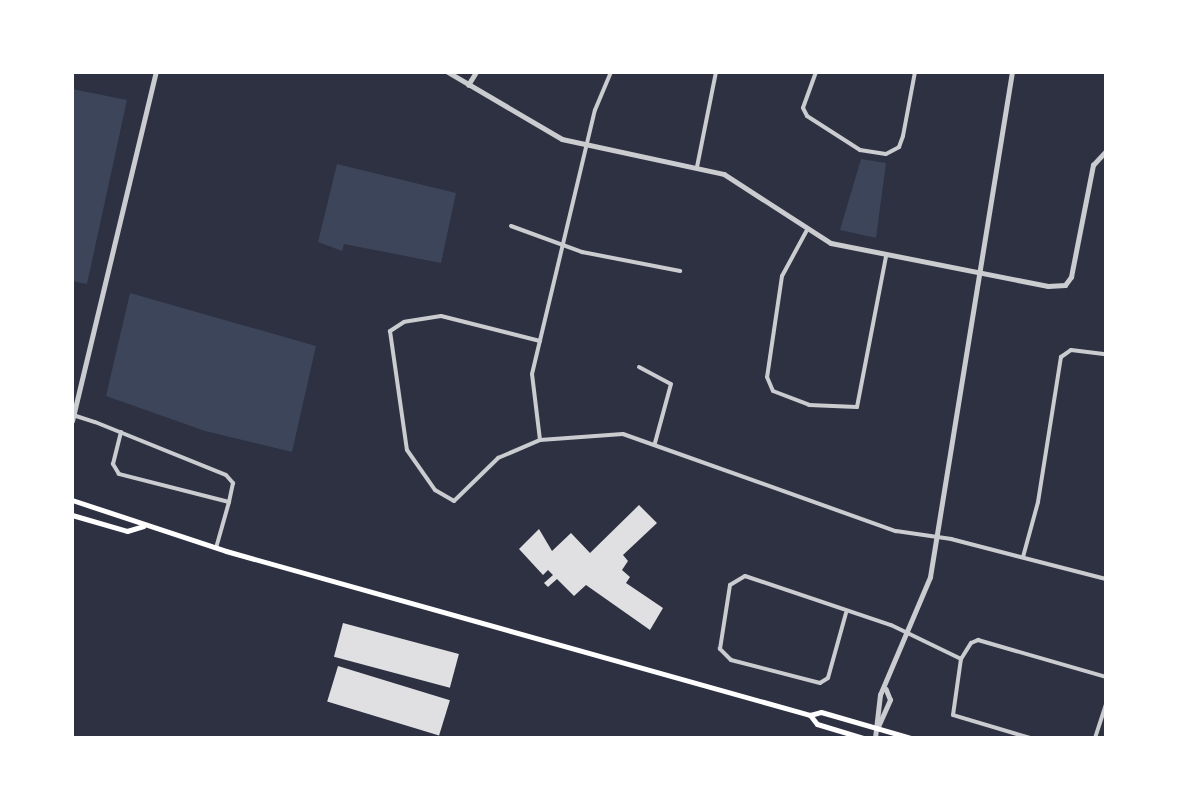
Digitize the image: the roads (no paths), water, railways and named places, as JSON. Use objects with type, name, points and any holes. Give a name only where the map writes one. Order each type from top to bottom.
[{"type":"main road","points":[[72,500],[132,516],[143,526],[216,548],[810,715],[821,712],[911,738]]},
{"type":"main road","points":[[72,515],[127,531],[143,526]]},
{"type":"main road","points":[[810,715],[817,724],[863,738]]},
{"type":"street","points":[[156,72],[73,418],[121,432],[226,475],[233,483],[216,548]]},
{"type":"street","points":[[448,72],[549,132],[586,146],[697,167],[737,180],[807,230],[831,243],[886,256],[1065,285],[1078,253],[1093,165],[1106,151]]},
{"type":"street","points":[[468,85],[476,72]]},
{"type":"street","points":[[540,440],[531,392],[540,341],[586,146],[611,72]]},
{"type":"street","points":[[697,167],[716,72]]},
{"type":"street","points":[[816,72],[803,108],[807,116],[860,150],[886,154],[899,147],[903,136],[915,72]]},
{"type":"street","points":[[877,729],[875,714],[927,586],[975,270],[1012,72]]},
{"type":"street","points":[[511,226],[564,247],[680,271]]},
{"type":"street","points":[[807,230],[782,276],[767,377],[773,391],[809,405],[857,407],[886,256]]},
{"type":"street","points":[[540,341],[441,316],[404,322],[389,335],[407,450],[435,490],[454,501],[498,458],[540,440],[610,433],[655,443],[870,522],[1023,557],[1106,579]]},
{"type":"street","points":[[1023,557],[1038,502],[1061,357],[1071,350],[1106,354]]},
{"type":"street","points":[[639,367],[671,384],[655,443]]},
{"type":"street","points":[[121,432],[113,464],[118,473],[229,502]]},
{"type":"street","points":[[846,613],[828,678],[820,683],[731,660],[720,649],[730,585],[736,576],[846,613],[908,635],[961,659]]},
{"type":"street","points":[[1030,738],[953,715],[961,659],[978,640],[1106,677]]},
{"type":"street","points":[[875,738],[890,700],[886,690]]},
{"type":"street","points":[[1095,738],[1106,704]]}]
